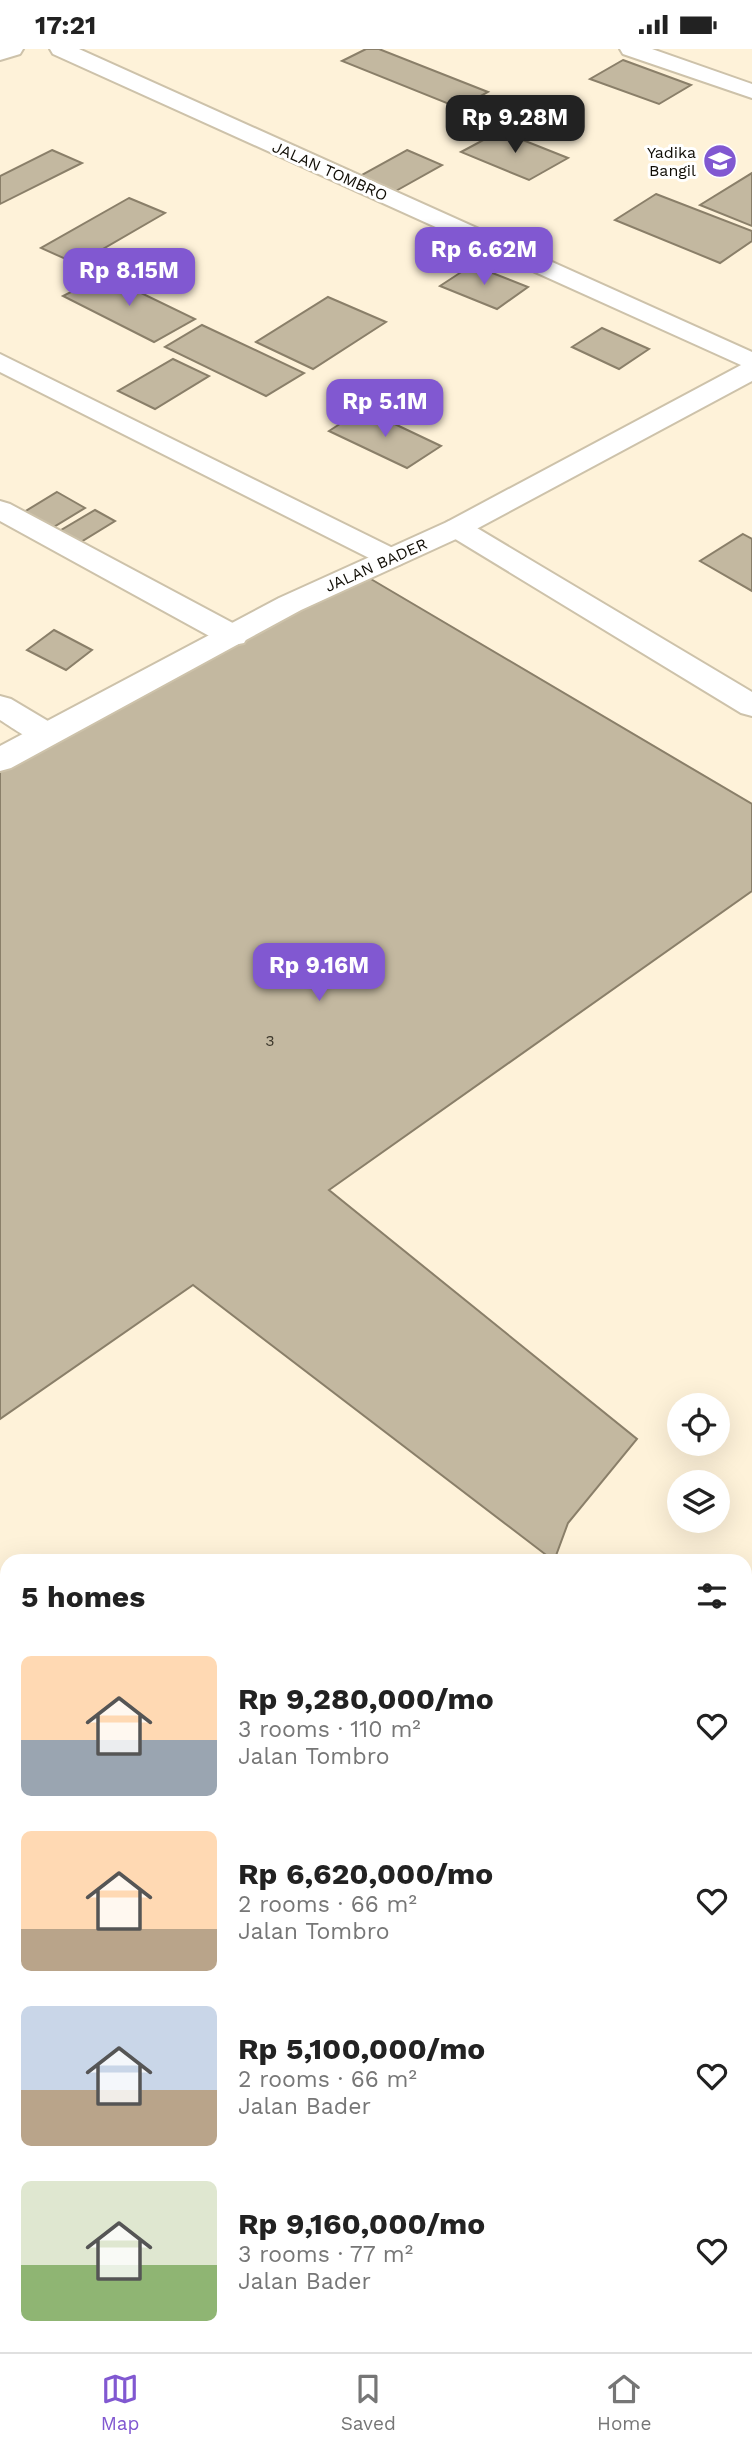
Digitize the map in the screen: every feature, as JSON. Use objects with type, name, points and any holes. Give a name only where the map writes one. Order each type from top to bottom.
[{"type":"street","points":[[0,54],[12,49]]},
{"type":"street","name":"JALAN TOMBRO","points":[[61,49],[752,362]]},
{"type":"street","points":[[631,49],[752,91]]},
{"type":"street","points":[[0,362],[391,558]]},
{"type":"street","name":"JALAN BADER","points":[[0,760],[290,604],[457,529],[752,370]]},
{"type":"street","points":[[0,510],[233,636]]},
{"type":"street","points":[[457,529],[752,706]]},
{"type":"street","points":[[0,705],[47,734]]},
{"type":"building","points":[[366,49],[379,49],[488,92],[459,108],[342,61]]},
{"type":"building","points":[[623,60],[691,85],[659,104],[590,79]]},
{"type":"building","points":[[500,131],[568,158],[529,180],[461,152]]},
{"type":"building","points":[[52,150],[82,163],[0,204],[0,176]]},
{"type":"building","points":[[407,150],[442,165],[394,192],[358,177]]},
{"type":"building","points":[[752,173],[752,226],[700,205]]},
{"type":"building","points":[[656,194],[752,231],[752,241],[720,263],[615,220]]},
{"type":"building","points":[[129,198],[165,213],[77,264],[41,248]]},
{"type":"building","points":[[472,265],[528,287],[497,309],[440,286]]},
{"type":"building","points":[[104,275],[195,319],[154,342],[63,296]]},
{"type":"building","points":[[328,297],[386,322],[313,369],[256,342]]},
{"type":"building","points":[[202,325],[304,373],[266,396],[165,347]]},
{"type":"building","points":[[602,328],[649,349],[619,369],[572,347]]},
{"type":"building","points":[[173,359],[209,376],[155,409],[118,391]]},
{"type":"building","points":[[363,409],[441,446],[407,468],[329,431]]},
{"type":"building","points":[[57,492],[85,508],[52,528],[24,512]]},
{"type":"building","points":[[95,510],[115,521],[71,548],[51,536]]},
{"type":"building","points":[[743,534],[752,539],[752,591],[700,561]]},
{"type":"building","points":[[359,572],[752,804],[752,891],[329,1190],[637,1439],[568,1523],[557,1554],[545,1554],[193,1285],[0,1419],[0,763]]},
{"type":"building","points":[[54,630],[92,650],[66,670],[27,650]]},
{"type":"place","name":"Yadika Bangil","points":[[720,161]]}]
